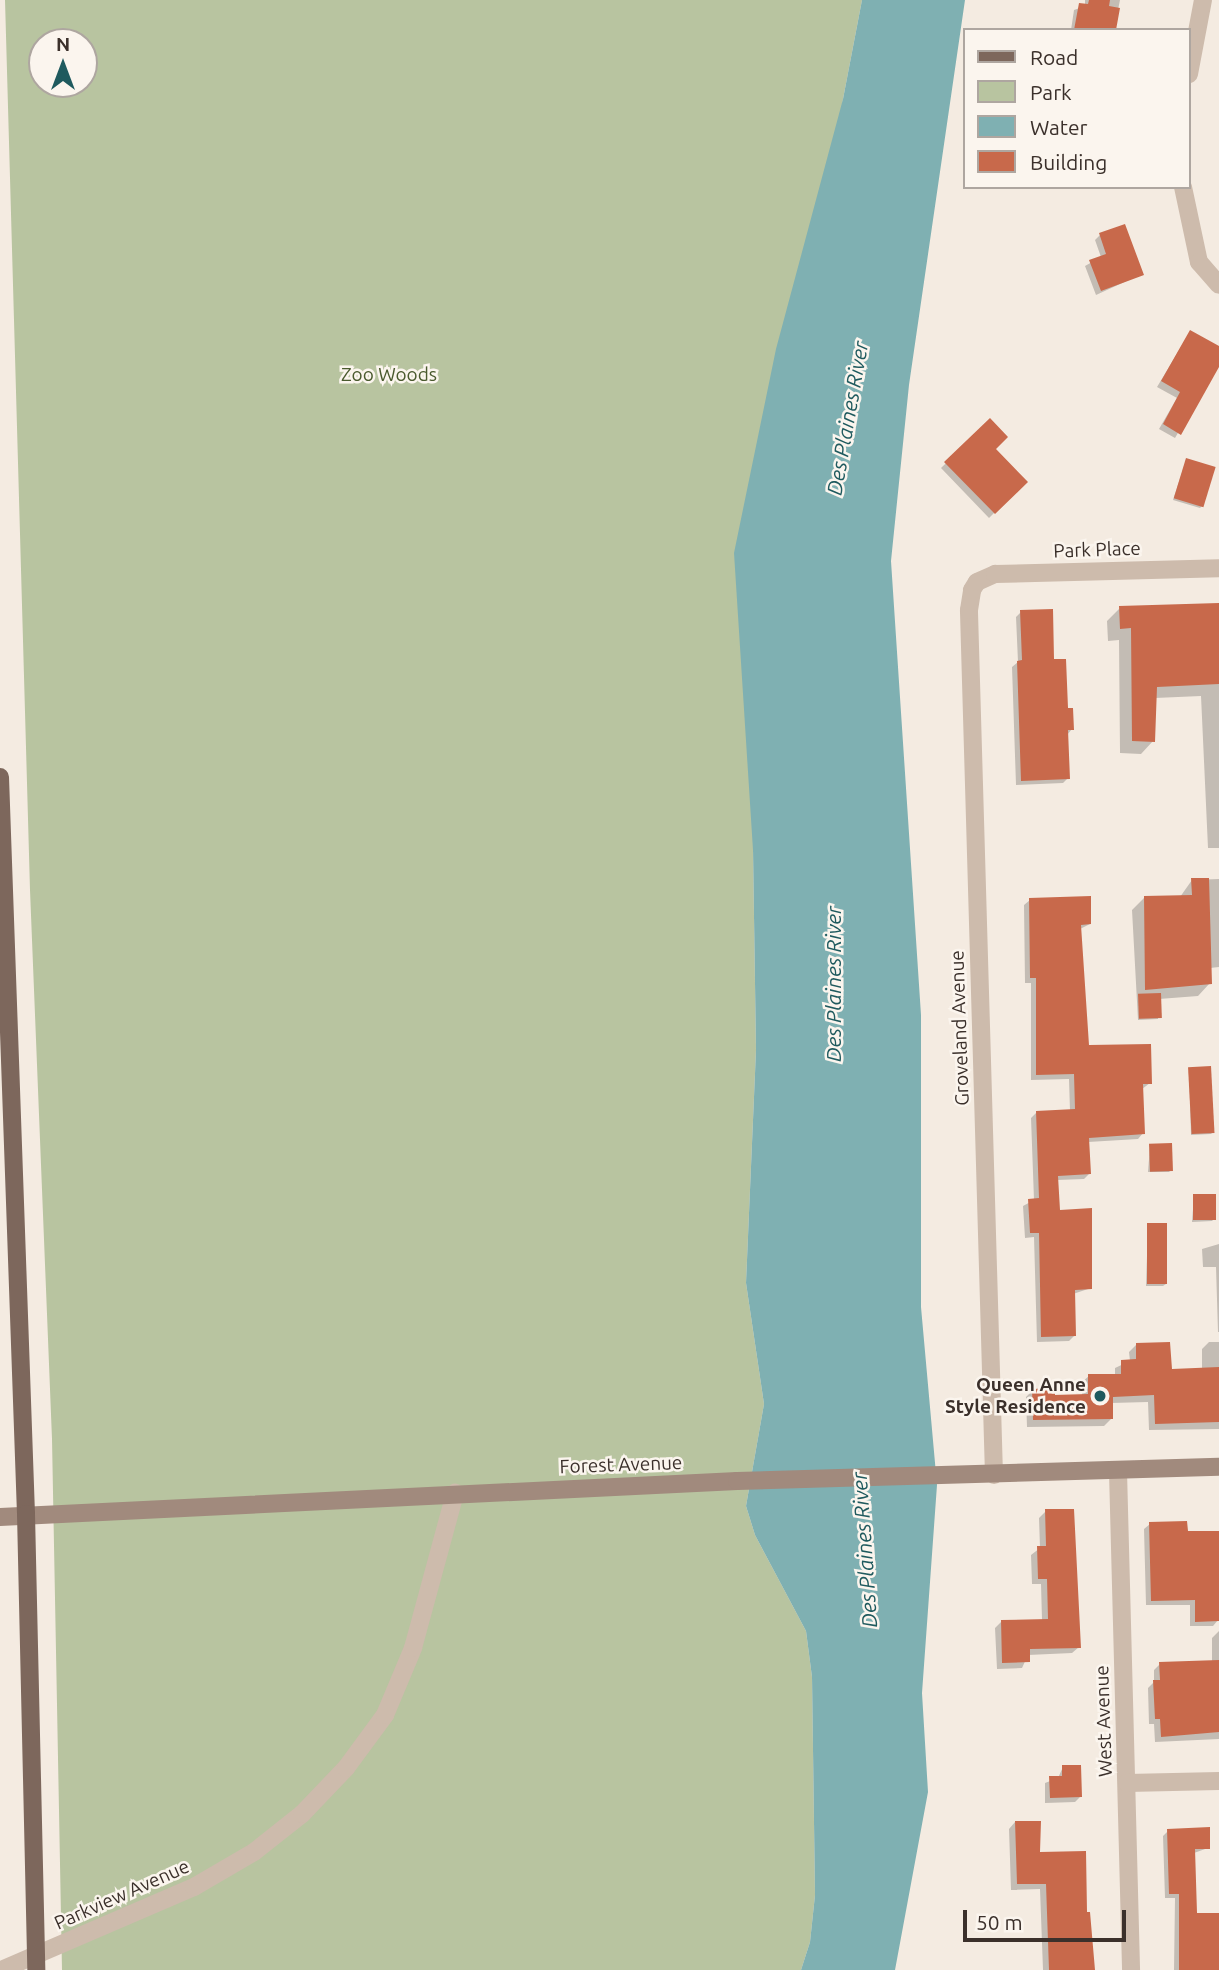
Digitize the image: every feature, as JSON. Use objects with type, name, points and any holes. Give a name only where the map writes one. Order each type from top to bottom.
[{"type":"main road","points":[[0,777],[26,1514],[36,1963]]},
{"type":"street","points":[[1191,63],[1203,0]]},
{"type":"street","points":[[1183,189],[1199,262],[1219,285]]},
{"type":"street","name":"Park Place","points":[[977,582],[995,574],[1219,568]]},
{"type":"street","name":"Groveland Avenue","points":[[977,582],[969,610],[994,1475]]},
{"type":"street","name":"Forest Avenue","points":[[0,1517],[737,1481],[957,1477],[1219,1466]]},
{"type":"street","name":"West Avenue","points":[[1118,1471],[1131,1970]]},
{"type":"street","name":"Parkview Avenue","points":[[1,1970],[36,1963],[151,1909],[254,1852],[302,1814],[346,1768],[384,1715],[413,1648],[455,1493]]},
{"type":"street","points":[[1127,1783],[1219,1780]]},
{"type":"green space","name":"Zoo Woods","points":[[5,0],[862,0],[843,99],[753,850],[756,1050],[746,1283],[764,1404],[746,1506],[755,1535],[806,1631],[812,1677],[815,1895],[810,1942],[801,1970],[62,1970],[52,1439],[30,890]]},
{"type":"water","name":"Des Plaines River","points":[[862,0],[965,0],[909,385],[891,561],[921,1015],[921,1307],[937,1485],[922,1693],[928,1792],[895,1970],[801,1970],[810,1942],[815,1895],[812,1677],[806,1631],[755,1535],[746,1506],[764,1404],[746,1283],[756,1050],[753,850],[734,553],[776,349],[843,99]]},
{"type":"building","points":[[1089,0],[1110,0],[1109,6],[1120,8],[1116,28],[1074,28],[1079,3],[1088,4]]},
{"type":"building","points":[[1125,224],[1144,275],[1101,291],[1089,260],[1106,254],[1099,233]]},
{"type":"building","points":[[1190,330],[1219,346],[1219,367],[1181,435],[1163,424],[1180,392],[1161,381]]},
{"type":"building","points":[[990,418],[1008,437],[996,449],[1028,482],[995,514],[944,462]]},
{"type":"building","points":[[1186,458],[1216,467],[1203,507],[1174,498]]},
{"type":"building","points":[[1219,603],[1219,684],[1157,687],[1155,742],[1132,741],[1131,628],[1120,629],[1119,606]]},
{"type":"building","points":[[1053,609],[1054,659],[1066,659],[1068,708],[1073,708],[1074,730],[1068,730],[1070,779],[1021,781],[1017,661],[1022,660],[1020,610]]},
{"type":"building","points":[[1191,878],[1209,878],[1212,984],[1145,990],[1144,896],[1192,895]]},
{"type":"building","points":[[1091,896],[1091,924],[1081,925],[1089,1045],[1151,1044],[1152,1084],[1143,1084],[1145,1134],[1089,1138],[1091,1174],[1058,1176],[1060,1210],[1092,1208],[1092,1289],[1075,1290],[1076,1336],[1041,1337],[1039,1233],[1030,1233],[1028,1199],[1039,1198],[1036,1111],[1075,1109],[1074,1074],[1036,1075],[1036,978],[1030,978],[1029,898]]},
{"type":"building","points":[[1161,993],[1162,1018],[1139,1019],[1138,994]]},
{"type":"building","points":[[1211,1066],[1215,1133],[1192,1134],[1188,1067]]},
{"type":"building","points":[[1172,1143],[1173,1171],[1150,1172],[1149,1144]]},
{"type":"building","points":[[1193,1194],[1216,1194],[1216,1220],[1193,1220]]},
{"type":"building","points":[[1147,1223],[1167,1223],[1167,1284],[1147,1284]]},
{"type":"building","points":[[1170,1342],[1172,1369],[1219,1367],[1219,1422],[1155,1424],[1154,1395],[1113,1397],[1113,1419],[1033,1420],[1032,1389],[1055,1388],[1055,1395],[1088,1394],[1088,1374],[1121,1374],[1121,1360],[1136,1359],[1136,1343]]},
{"type":"building","points":[[1045,1509],[1074,1509],[1081,1648],[1030,1649],[1030,1662],[1002,1663],[1001,1620],[1048,1619],[1047,1579],[1038,1579],[1037,1546],[1046,1546]]},
{"type":"building","points":[[1187,1521],[1188,1531],[1219,1531],[1219,1621],[1195,1622],[1195,1600],[1151,1601],[1149,1522]]},
{"type":"building","points":[[1219,1660],[1219,1732],[1161,1737],[1160,1719],[1155,1719],[1153,1680],[1160,1680],[1159,1662]]},
{"type":"building","points":[[1062,1765],[1081,1765],[1082,1797],[1050,1798],[1049,1776],[1062,1776]]},
{"type":"building","points":[[1015,1821],[1041,1821],[1040,1852],[1086,1851],[1087,1912],[1090,1912],[1095,1970],[1049,1970],[1046,1884],[1017,1884]]},
{"type":"building","points":[[1210,1827],[1210,1849],[1195,1849],[1197,1913],[1219,1913],[1219,1970],[1179,1970],[1179,1894],[1169,1894],[1167,1829]]},
{"type":"place","name":"Queen Anne Style Residence","points":[[1100,1396]]}]
